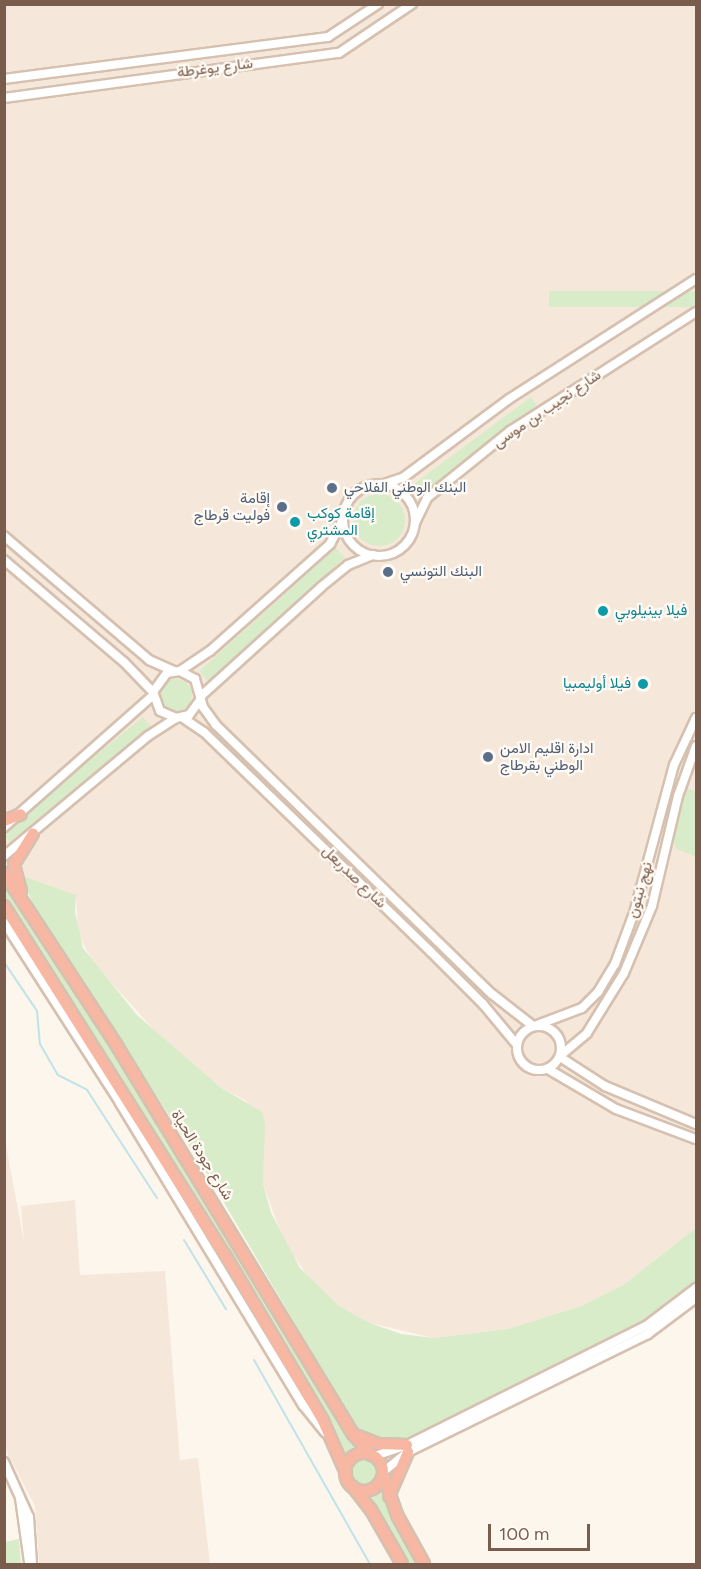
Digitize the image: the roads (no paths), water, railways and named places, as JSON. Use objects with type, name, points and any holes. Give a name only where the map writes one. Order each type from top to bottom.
[{"type":"highway","points":[[4,821],[21,814]]},
{"type":"highway","points":[[28,908],[14,864],[33,834]]},
{"type":"highway","name":"شارع جودة الحياة","points":[[4,873],[232,1232],[352,1434],[373,1455],[383,1473],[389,1496],[424,1564]]},
{"type":"highway","points":[[4,906],[219,1246],[334,1443],[347,1478],[371,1510],[402,1564]]},
{"type":"highway","points":[[352,1434],[379,1444],[408,1448],[389,1496]]},
{"type":"highway","points":[[347,1478],[356,1455],[373,1455]]},
{"type":"highway","points":[[347,1478],[357,1490],[369,1490],[378,1485],[383,1473]]},
{"type":"street","name":"شارع يوغرطة","points":[[4,79],[328,37],[378,4]]},
{"type":"street","name":"شارع يوغرطة","points":[[4,98],[339,53],[412,4]]},
{"type":"street","points":[[4,827],[153,694],[160,678],[177,671],[210,651],[330,544],[344,520],[355,493],[364,487],[384,484],[404,477],[509,399],[696,279]]},
{"type":"street","name":"شارع نجيب بن موسى","points":[[415,523],[427,498],[510,431],[696,312]]},
{"type":"street","points":[[4,856],[148,736],[194,711],[200,698],[321,586],[348,565],[373,555],[398,550],[410,538],[415,523],[407,497],[384,484]]},
{"type":"street","points":[[344,520],[352,543],[373,555]]},
{"type":"street","points":[[4,536],[149,660],[195,680],[200,698]]},
{"type":"street","points":[[4,560],[124,662],[153,694],[160,711],[179,718]]},
{"type":"street","name":"شارع صدربعل","points":[[200,698],[216,725],[241,750],[492,994],[535,1026]]},
{"type":"street","name":"شارع صدربعل","points":[[179,718],[204,732],[431,952],[483,1004],[517,1046]]},
{"type":"street","name":"نهج نبتون","points":[[535,1026],[582,1008],[610,973],[627,935],[674,765],[696,718]]},
{"type":"street","name":"نهج نبتون","points":[[560,1057],[587,1033],[624,974],[652,906],[678,796],[696,746]]},
{"type":"street","points":[[4,922],[120,1103],[303,1405],[334,1443]]},
{"type":"street","points":[[535,1026],[546,1026],[560,1038],[560,1057],[548,1069],[536,1071],[524,1064],[517,1046],[522,1033],[535,1026]]},
{"type":"street","points":[[560,1057],[605,1086],[696,1124]]},
{"type":"street","points":[[548,1069],[616,1110],[696,1139]]},
{"type":"street","points":[[383,1473],[408,1448],[646,1326],[696,1288]]},
{"type":"street","points":[[373,1455],[408,1448],[648,1334],[696,1298]]},
{"type":"street","points":[[4,1462],[29,1517],[30,1564]]},
{"type":"waterway","points":[[4,962],[37,1011],[40,1044],[58,1075],[87,1090],[157,1198]]},
{"type":"waterway","points":[[184,1240],[226,1309]]},
{"type":"waterway","points":[[254,1360],[370,1564]]},
{"type":"place","name":"البنك الوطني الفلاحي","points":[[332,488]]},
{"type":"place","name":"إقامة فوليت قرطاج","points":[[282,507]]},
{"type":"place","name":"إقامة كوكب المشتري","points":[[295,522]]},
{"type":"place","name":"البنك التونسي","points":[[388,572]]},
{"type":"place","name":"فيلا بينيلوبي","points":[[603,611]]},
{"type":"place","name":"فيلا أوليمبيا","points":[[643,684]]},
{"type":"place","name":"ادارة اقليم الامن الوطني بقرطاج","points":[[488,757]]}]
